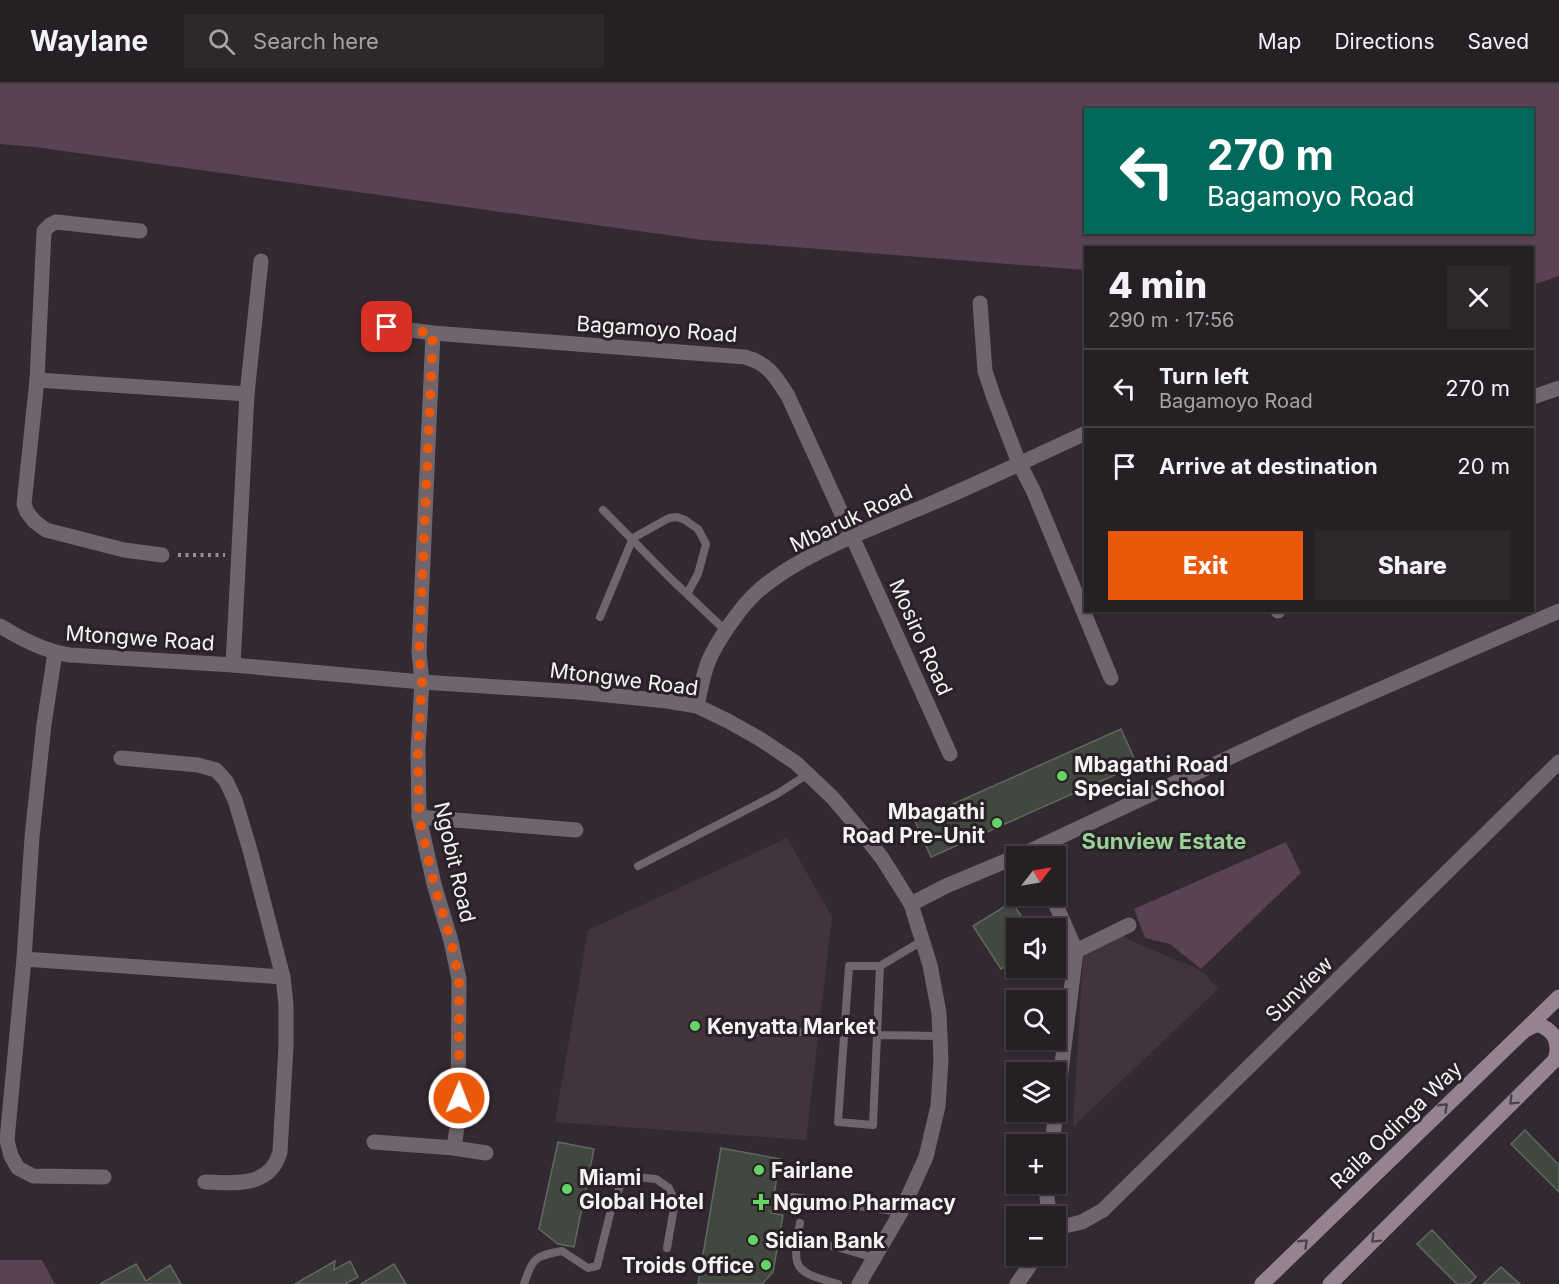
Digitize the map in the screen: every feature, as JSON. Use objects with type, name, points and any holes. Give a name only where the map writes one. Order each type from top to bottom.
[{"type":"main road","name":"Raila Odinga Way","points":[[1262,1284],[1559,997]]},
{"type":"main road","points":[[1330,1284],[1557,1058],[1558,1044],[1549,1031],[1538,1025],[1522,1032]]},
{"type":"street","points":[[140,231],[56,222],[44,231],[37,380],[24,504],[34,521],[46,530],[124,550],[162,555]]},
{"type":"street","points":[[233,665],[247,394],[261,261]]},
{"type":"street","points":[[980,303],[985,371],[994,398],[1019,463],[1033,490],[1111,678]]},
{"type":"street","name":"Bagamoyo Road","points":[[387,327],[433,333],[745,357],[757,360],[773,373],[788,396],[852,536]]},
{"type":"street","name":"Ngobit Road","points":[[433,333],[419,652],[422,682],[418,749],[419,817],[459,979],[458,1119],[454,1148]]},
{"type":"street","points":[[37,380],[247,394]]},
{"type":"street","points":[[1534,398],[1559,388]]},
{"type":"street","name":"Mbaruk Road","points":[[697,706],[709,660],[726,631],[756,593],[771,581],[804,560],[852,536],[932,503],[1084,434]]},
{"type":"street","name":"Mosiro Road","points":[[852,536],[950,754]]},
{"type":"street","points":[[1048,846],[1305,722],[1559,611]]},
{"type":"street","name":"Mtongwe Road","points":[[0,626],[55,653],[79,656],[233,665],[422,682],[578,692],[697,706],[760,739],[796,763],[833,798],[855,824],[882,858],[911,904],[930,965],[939,1013],[941,1060],[938,1106],[926,1157],[901,1212],[859,1284]]},
{"type":"street","points":[[55,653],[44,724],[32,837],[24,959],[7,1140],[11,1156],[18,1168],[33,1176],[104,1177]]},
{"type":"street","points":[[121,758],[198,765],[216,770],[226,781],[235,800],[247,840],[283,977],[286,1004],[286,1046],[278,1160],[267,1174],[247,1182],[205,1182]]},
{"type":"street","name":"Sunview","points":[[1066,1226],[1082,1222],[1103,1210],[1559,762]]},
{"type":"street","points":[[419,817],[576,830]]},
{"type":"street","points":[[911,904],[946,886],[1006,864]]},
{"type":"street","points":[[1053,1134],[1076,951],[1056,906]]},
{"type":"street","points":[[1076,951],[1129,925]]},
{"type":"street","points":[[24,959],[283,977]]},
{"type":"street","points":[[374,1142],[454,1148],[486,1154]]},
{"type":"street","points":[[1017,1284],[1029,1266]]},
{"type":"lane","points":[[603,510],[726,631]]},
{"type":"lane","points":[[600,616],[633,538],[669,518],[677,517],[684,520],[698,530],[706,544],[698,574],[687,594]]},
{"type":"lane","points":[[638,867],[777,794],[808,774]]},
{"type":"lane","points":[[880,966],[873,1125],[838,1122],[849,966],[880,966],[922,941]]},
{"type":"lane","points":[[739,1032],[844,1032]]},
{"type":"lane","points":[[877,1035],[940,1036]]},
{"type":"lane","points":[[524,1284],[531,1264],[543,1254],[562,1251],[588,1268],[597,1266],[612,1206],[621,1184],[634,1178],[656,1179],[669,1188],[675,1202],[667,1248]]},
{"type":"lane","points":[[792,1197],[901,1212]]},
{"type":"lane","points":[[800,1223],[795,1254],[797,1263],[809,1275],[838,1284]]},
{"type":"lane","points":[[797,1240],[845,1249],[874,1258]]},
{"type":"path","points":[[162,555],[238,556]]},
{"type":"shaded area","points":[[0,84],[1559,84],[1559,276],[1534,285],[1534,246],[1084,246],[1084,270],[703,240],[0,144]]},
{"type":"shaded area","name":"Kenyatta Market","points":[[787,838],[832,917],[806,1140],[555,1122],[588,930]]},
{"type":"shaded area","points":[[1286,842],[1301,873],[1201,969],[1170,944],[1145,938],[1134,909]]},
{"type":"shaded area","points":[[1122,933],[1131,941],[1196,968],[1206,975],[1218,989],[1073,1127],[1083,955]]},
{"type":"shaded area","points":[[0,1260],[42,1260],[55,1284],[0,1284]]},
{"type":"building","points":[[1121,729],[1137,765],[931,857],[915,821]]},
{"type":"building","points":[[1006,906],[1015,906],[1022,918],[1006,918],[1006,966],[1001,969],[973,926]]},
{"type":"building","points":[[1525,1130],[1559,1165],[1559,1192],[1511,1144]]},
{"type":"building","name":"Miami Global Hotel","points":[[558,1142],[594,1149],[574,1247],[558,1244],[539,1229]]},
{"type":"building","points":[[721,1148],[780,1159],[771,1213],[783,1215],[773,1272],[762,1284],[698,1284]]},
{"type":"building","points":[[1432,1230],[1476,1277],[1469,1284],[1457,1284],[1417,1244]]},
{"type":"building","points":[[335,1261],[334,1270],[350,1261],[358,1277],[345,1284],[295,1284]]},
{"type":"building","points":[[136,1264],[146,1281],[170,1265],[181,1284],[100,1284]]},
{"type":"building","points":[[394,1264],[406,1284],[361,1284]]},
{"type":"building","points":[[1501,1267],[1520,1284],[1483,1284]]},
{"type":"place","name":"Mbagathi Road Special School","points":[[1062,776]]},
{"type":"place","name":"Mbagathi Road Pre-Unit","points":[[997,823]]},
{"type":"place","name":"Kenyatta Market","points":[[695,1026]]},
{"type":"place","name":"Fairlane","points":[[759,1170]]},
{"type":"place","name":"Miami Global Hotel","points":[[567,1189]]},
{"type":"place","name":"Ngumo Pharmacy","points":[[761,1202]]},
{"type":"place","name":"Sidian Bank","points":[[753,1240]]},
{"type":"place","name":"Troids Office","points":[[766,1265]]},
{"type":"district","name":"Sunview Estate","points":[[1164,841]]},
{"type":"route","points":[[387,327],[433,333],[419,652],[422,682],[418,749],[419,817],[459,979],[459,1098]]}]
